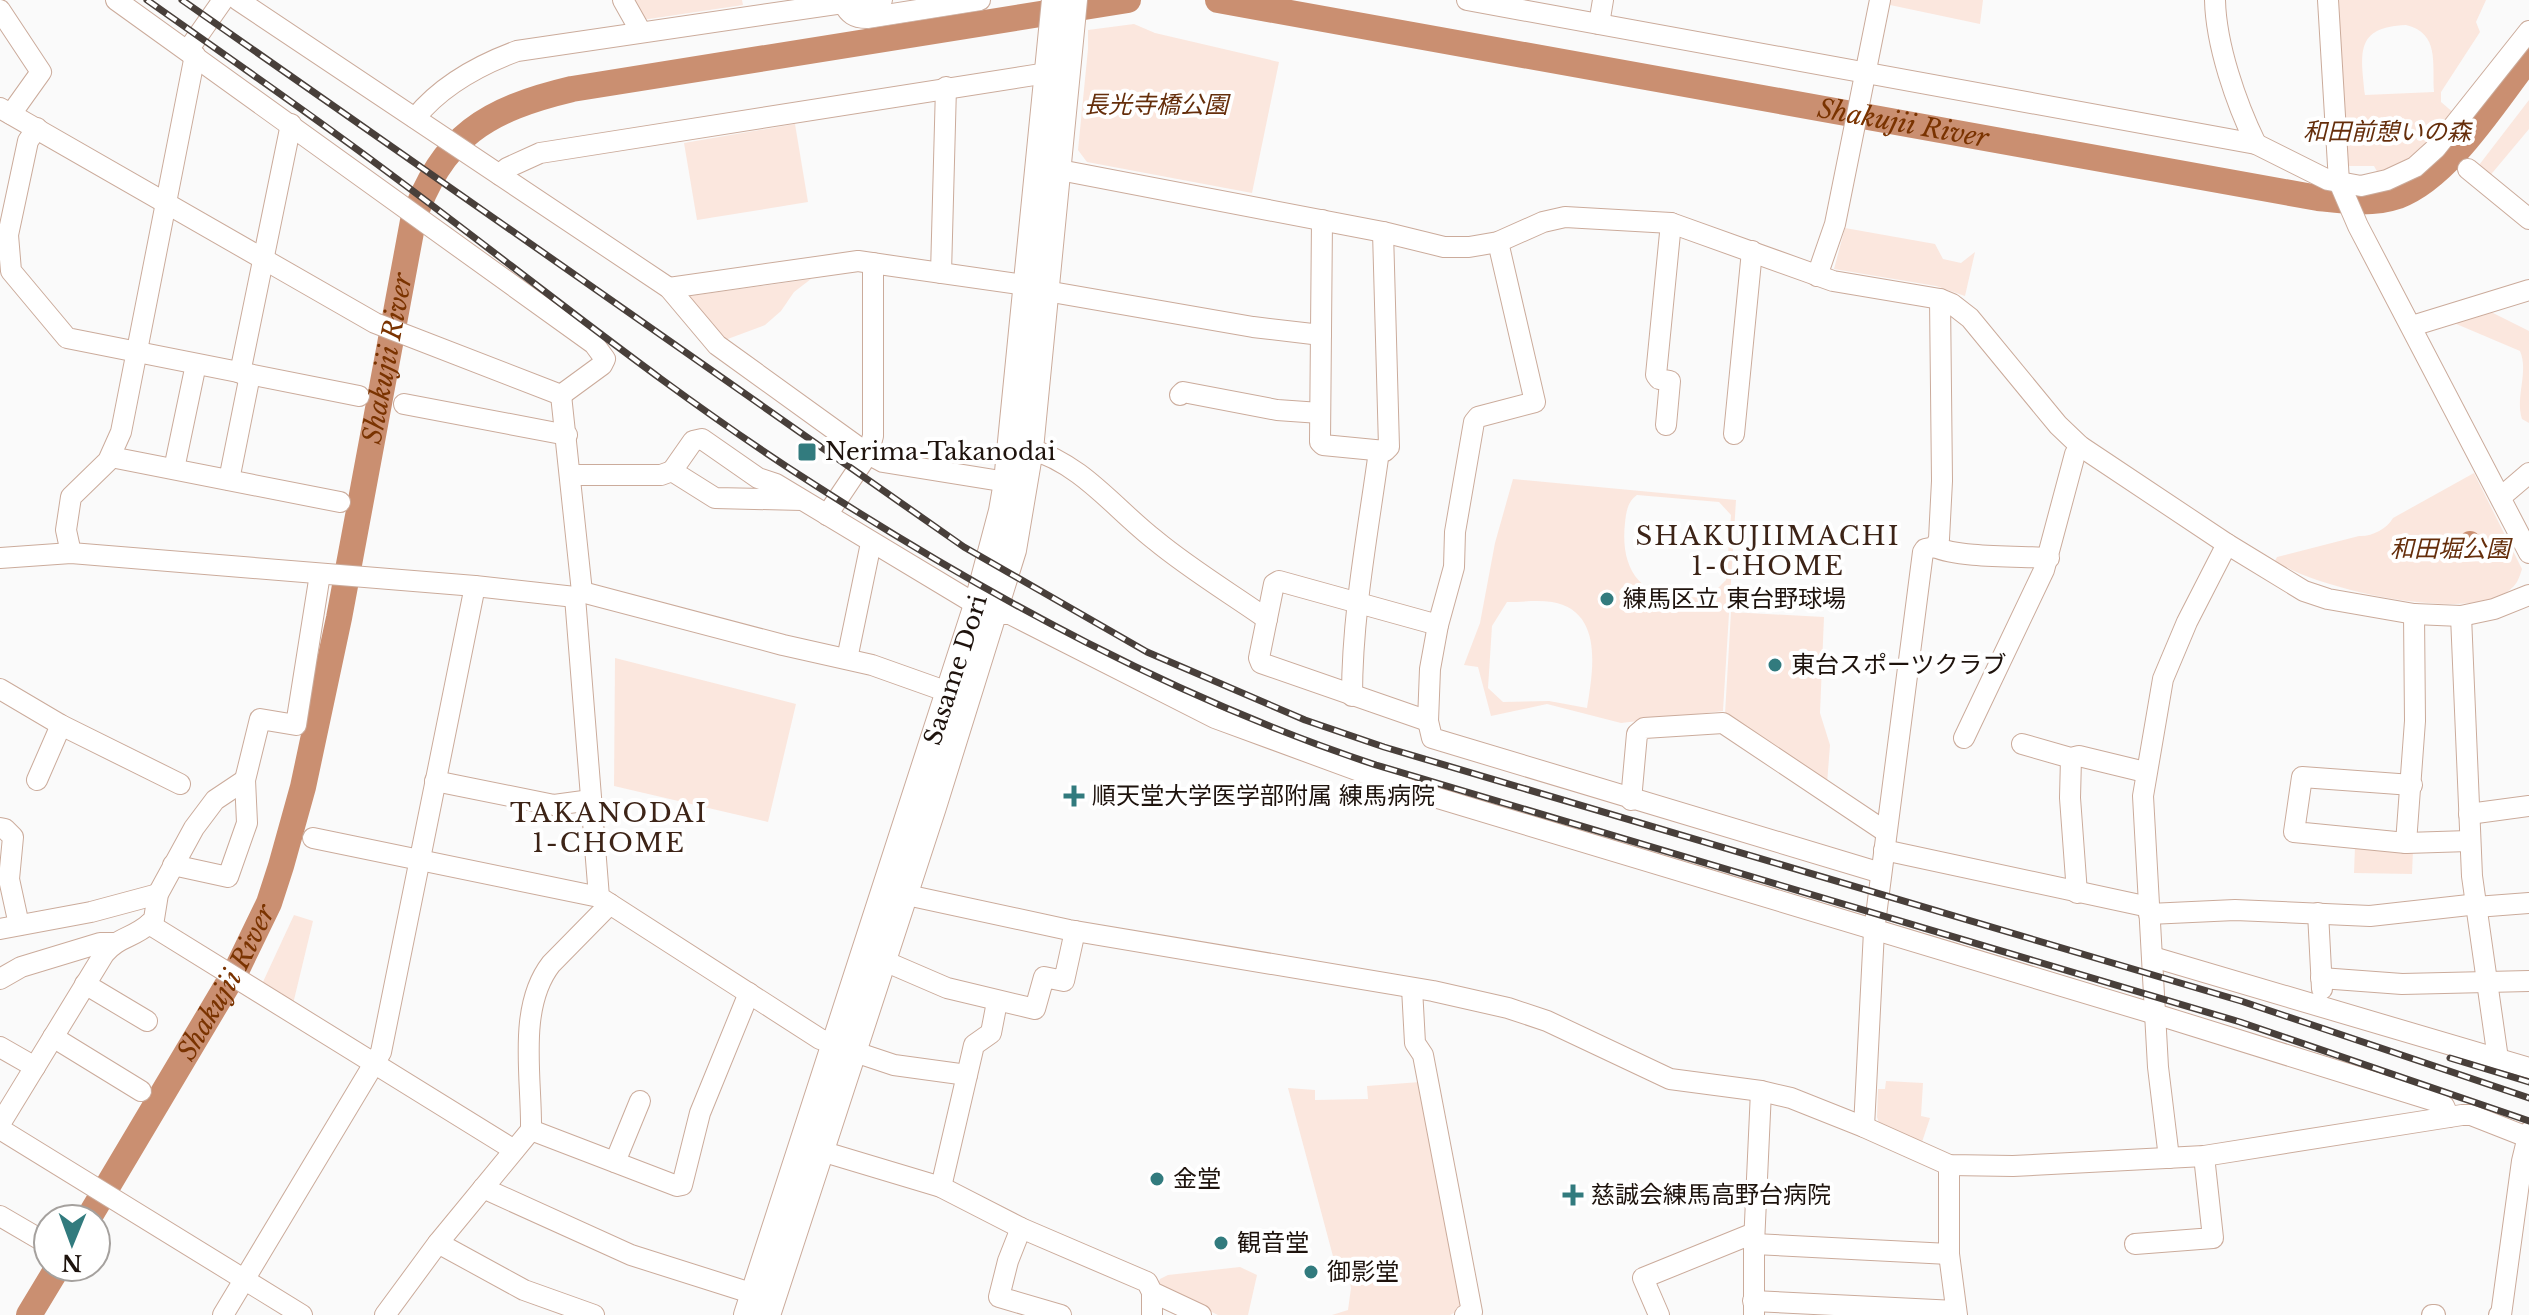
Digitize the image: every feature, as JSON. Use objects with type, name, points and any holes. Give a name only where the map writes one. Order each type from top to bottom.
[{"type":"main road","name":"Sasame Dori","points":[[1055,0],[1061,37]]},
{"type":"main road","name":"Sasame Dori","points":[[756,1308],[821,1151],[843,1048],[882,960],[894,892],[948,692],[1016,537],[1030,449],[1036,288],[1047,168],[1047,73],[1074,0]]},
{"type":"main road","points":[[1047,168],[1061,37]]},
{"type":"main road","name":"Sasame Dori","points":[[756,1308],[986,609],[1036,288]]},
{"type":"street","points":[[116,0],[434,227],[603,353],[605,359],[602,365],[561,395]]},
{"type":"street","points":[[71,553],[66,530],[71,497],[111,457],[121,432],[167,202],[191,53],[223,0]]},
{"type":"street","points":[[238,0],[669,288],[717,345],[868,454],[883,462],[1007,482]]},
{"type":"street","points":[[623,0],[641,32]]},
{"type":"street","points":[[415,118],[426,105],[459,79],[517,51],[848,2],[882,0]]},
{"type":"street","points":[[848,2],[848,12],[856,18],[867,18],[980,0]]},
{"type":"street","points":[[1467,0],[2256,144],[2340,185],[2361,186],[2402,174],[2427,158],[2529,31]]},
{"type":"street","points":[[1599,24],[1603,0]]},
{"type":"street","points":[[1817,276],[1835,224],[1880,0]]},
{"type":"street","points":[[2215,0],[2219,35],[2238,102],[2256,144]]},
{"type":"street","points":[[2328,0],[2340,185],[2358,226],[2529,553]]},
{"type":"street","points":[[0,10],[41,72],[6,111],[375,323],[561,395]]},
{"type":"street","points":[[500,175],[507,168],[540,153],[1047,73]]},
{"type":"street","points":[[941,273],[946,87]]},
{"type":"street","points":[[229,480],[263,259],[291,124]]},
{"type":"street","points":[[37,128],[28,141],[8,235],[11,271],[67,338],[359,396]]},
{"type":"street","points":[[1047,168],[1383,232],[1444,247],[1498,242],[1543,222],[1565,217],[1671,223],[1833,281],[1940,299],[1970,318],[2058,425],[2080,446],[2304,591],[2328,599],[2414,614],[2461,616],[2494,609],[2529,595]]},
{"type":"street","points":[[2468,169],[2529,219]]},
{"type":"street","points":[[1322,220],[1320,442],[1323,445],[1379,451],[1389,447],[1383,232]]},
{"type":"street","points":[[1666,425],[1670,381],[1656,375],[1671,223]]},
{"type":"street","points":[[1498,242],[1535,402],[1475,419],[1457,519],[1454,567],[1430,669],[1430,735],[1434,739],[1631,800],[1881,873]]},
{"type":"street","points":[[1734,434],[1752,251]]},
{"type":"street","points":[[669,288],[843,262],[873,263],[1036,288],[1253,327],[1321,335]]},
{"type":"street","points":[[827,515],[868,454],[873,436],[873,263]]},
{"type":"street","points":[[2412,326],[2529,290]]},
{"type":"street","points":[[1935,547],[1939,539],[1942,481],[1940,299]]},
{"type":"street","points":[[174,469],[196,364]]},
{"type":"street","points":[[1180,395],[1183,392],[1277,410],[1320,413]]},
{"type":"street","points":[[385,1315],[438,1243],[531,1130],[527,1061],[536,992],[543,974],[604,901],[591,800],[571,475],[561,395]]},
{"type":"street","points":[[404,404],[567,435]]},
{"type":"street","points":[[571,475],[661,475],[672,471],[697,438],[758,478],[776,484],[986,609],[1010,614],[1215,718],[1411,790],[2438,1102],[2444,1106],[2449,1117]]},
{"type":"street","points":[[1964,738],[2049,558],[2075,454],[2080,446]]},
{"type":"street","points":[[1030,449],[1049,455],[1081,476],[1156,541],[1267,619]]},
{"type":"street","points":[[1352,696],[1358,604],[1379,451]]},
{"type":"street","points":[[111,457],[340,502]]},
{"type":"street","points":[[731,460],[734,476],[731,499]]},
{"type":"street","points":[[672,471],[710,497],[802,500]]},
{"type":"street","points":[[2501,497],[2529,473]]},
{"type":"street","points":[[847,659],[871,543]]},
{"type":"street","points":[[2169,1158],[2158,1067],[2143,796],[2145,772],[2163,679],[2187,622],[2227,544]]},
{"type":"street","points":[[1864,1127],[1874,931],[1923,552],[1935,547],[1966,553],[2049,558]]},
{"type":"street","points":[[0,558],[71,553],[579,594],[847,659],[948,692]]},
{"type":"street","points":[[173,865],[228,877],[247,823],[245,780],[260,719],[296,725],[322,574]]},
{"type":"street","points":[[1428,721],[1259,661],[1274,584],[1279,581],[1438,625]]},
{"type":"street","points":[[223,1315],[381,1052],[475,586]]},
{"type":"street","points":[[2406,843],[2415,721],[2414,614]]},
{"type":"street","points":[[2461,616],[2469,841],[2498,1059]]},
{"type":"street","points":[[0,689],[61,725],[180,784]]},
{"type":"street","points":[[1631,800],[1637,734],[1644,728],[1723,723],[1885,841],[2149,911],[2235,910],[2370,916],[2469,905],[2529,903]]},
{"type":"street","points":[[37,780],[61,725]]},
{"type":"street","points":[[2022,744],[2071,758],[2079,756],[2145,772]]},
{"type":"street","points":[[2071,758],[2070,798],[2077,893]]},
{"type":"street","points":[[2412,785],[2302,777],[2294,832],[2406,843],[2469,841]]},
{"type":"street","points":[[0,979],[21,967],[100,943],[113,943],[149,924],[154,919],[158,894],[194,828],[215,800],[245,780]]},
{"type":"street","points":[[435,781],[554,805],[591,800]]},
{"type":"street","points":[[2469,814],[2529,806]]},
{"type":"street","points":[[0,828],[13,837],[9,927],[91,912],[158,894]]},
{"type":"street","points":[[313,838],[604,901],[820,1039],[894,1065],[967,1075]]},
{"type":"street","points":[[894,892],[1075,931],[1494,1004],[1547,1021],[1670,1079],[1791,1098],[1949,1165],[1973,1167],[2204,1156],[2471,1115],[2528,1134],[2524,1178],[2500,1315]]},
{"type":"street","points":[[2318,913],[2319,1005]]},
{"type":"street","points":[[149,924],[514,1150]]},
{"type":"street","points":[[882,960],[947,988],[1035,1009],[1044,977],[1064,981],[1075,931]]},
{"type":"street","points":[[113,943],[85,984],[0,1127],[302,1315]]},
{"type":"street","points":[[2153,957],[2529,1068]]},
{"type":"street","points":[[2321,978],[2402,984],[2529,981]]},
{"type":"street","points":[[85,984],[147,1021]]},
{"type":"street","points":[[1412,988],[1415,1043],[1423,1055],[1472,1312],[1465,1315]]},
{"type":"street","points":[[531,1130],[677,1186],[682,1185],[700,1113],[749,993]]},
{"type":"street","points":[[941,1187],[974,1045],[991,1033],[997,1002]]},
{"type":"street","points":[[53,1037],[141,1091]]},
{"type":"street","points":[[0,1047],[35,1067]]},
{"type":"street","points":[[1761,1091],[1754,1308],[1956,1313],[1949,1254],[1949,1165]]},
{"type":"street","points":[[615,1162],[640,1101]]},
{"type":"street","points":[[821,1151],[941,1187],[1021,1228],[1147,1282],[1152,1292],[1152,1315]]},
{"type":"street","points":[[2135,1244],[2213,1238],[2204,1156]]},
{"type":"street","points":[[483,1188],[756,1308]]},
{"type":"street","points":[[0,1216],[32,1235]]},
{"type":"street","points":[[1021,1228],[999,1297],[1061,1315]]},
{"type":"street","points":[[1659,1315],[1643,1278],[1754,1239],[1949,1254]]},
{"type":"street","points":[[438,1243],[567,1311],[594,1315]]},
{"type":"street","points":[[1152,1292],[1201,1315]]},
{"type":"green space","points":[[629,0],[742,0],[743,5],[642,20]]},
{"type":"green space","points":[[1891,0],[1983,0],[1980,24],[1890,5]]},
{"type":"green space","name":"和田前憩いの森","points":[[2338,0],[2486,0],[2476,22],[2480,32],[2441,92],[2441,102],[2455,114],[2413,159],[2379,175],[2374,166],[2345,166]],"holes":[[[2406,25],[2417,29],[2429,42],[2432,51],[2434,92],[2365,95],[2362,67],[2364,45],[2369,37],[2389,27]]]},
{"type":"green space","name":"長光寺橋公園","points":[[1134,24],[1155,33],[1279,62],[1252,193],[1087,162],[1078,150],[1088,30]]},
{"type":"green space","points":[[2529,100],[2529,129],[2488,178],[2476,169]]},
{"type":"green space","points":[[795,124],[808,202],[697,220],[684,143]]},
{"type":"green space","points":[[1845,228],[1935,244],[1943,259],[1961,263],[1975,252],[1965,296],[1936,286],[1834,269]]},
{"type":"green space","points":[[811,279],[794,292],[781,311],[765,325],[725,340],[689,304],[690,296]]},
{"type":"green space","points":[[2491,312],[2529,331],[2529,423],[2522,419],[2520,411],[2523,367],[2520,351],[2454,323]]},
{"type":"green space","name":"和田堀公園","points":[[2474,473],[2522,569],[2514,586],[2495,598],[2466,603],[2396,599],[2324,582],[2275,561],[2277,557],[2373,534],[2387,526],[2393,518]]},
{"type":"green space","name":"練馬区立 東台野球場","points":[[1513,479],[1736,500],[1723,711],[1621,723],[1547,704],[1491,716],[1478,667],[1464,665],[1480,623],[1495,543]],"holes":[[[1637,495],[1719,502],[1731,515],[1726,580],[1712,593],[1700,597],[1670,596],[1645,586],[1636,577],[1630,566],[1624,539],[1627,511],[1631,500]],[[1507,602],[1552,602],[1569,608],[1580,617],[1588,630],[1591,644],[1587,708],[1549,701],[1503,702],[1488,688],[1492,626]]]},
{"type":"green space","name":"東台スポーツクラブ","points":[[1731,612],[1824,617],[1820,713],[1830,745],[1827,784],[1725,714]]},
{"type":"green space","points":[[615,658],[796,704],[768,822],[614,786]]},
{"type":"green space","points":[[2355,847],[2413,850],[2412,874],[2354,873]]},
{"type":"green space","points":[[294,915],[313,921],[293,1004],[262,984]]},
{"type":"green space","points":[[1886,1081],[1923,1083],[1921,1116],[1930,1118],[1922,1142],[1879,1123],[1878,1089],[1885,1089]]},
{"type":"green space","points":[[1420,1082],[1464,1308],[1450,1315],[1332,1315],[1348,1310],[1351,1288],[1346,1261],[1334,1260],[1288,1088],[1315,1090],[1315,1100],[1368,1099],[1367,1086]]},
{"type":"green space","points":[[1240,1267],[1257,1275],[1248,1315],[1218,1315],[1157,1286],[1160,1279],[1168,1275]]},
{"type":"shaded area","points":[[2470,531],[2478,534],[2481,542],[2478,550],[2470,553],[2462,550],[2459,542],[2462,534]]},
{"type":"waterway","name":"Shakujii River","points":[[98,1203],[238,967],[269,903],[303,787],[339,618],[413,221],[424,192],[453,147],[492,117],[516,106],[572,89],[1128,0]]},
{"type":"waterway","name":"Shakujii River","points":[[1218,0],[2348,201],[2378,201],[2398,196],[2435,172],[2470,136],[2529,58]]},
{"type":"waterway","name":"Shakujii River","points":[[29,1315],[48,1283]]},
{"type":"railway","points":[[147,0],[366,156],[655,374],[761,449],[949,567],[1017,606],[1157,677],[1302,739],[1376,765],[2240,1022],[2529,1121]]},
{"type":"railway","points":[[182,0],[964,547],[1147,652],[1305,720],[1384,747],[2241,1001],[2529,1098]]},
{"type":"railway","points":[[2450,1058],[2529,1082]]},
{"type":"place","name":"Nerima-Takanodai","points":[[807,452]]},
{"type":"place","name":"練馬区立 東台野球場","points":[[1607,599]]},
{"type":"place","name":"東台スポーツクラブ","points":[[1775,665]]},
{"type":"place","name":"順天堂大学医学部附属 練馬病院","points":[[1074,796]]},
{"type":"place","name":"金堂","points":[[1157,1179]]},
{"type":"place","name":"慈誠会練馬高野台病院","points":[[1573,1195]]},
{"type":"place","name":"観音堂","points":[[1221,1243]]},
{"type":"place","name":"御影堂","points":[[1311,1272]]},
{"type":"district","name":"SHAKUJIIMACHI 1-CHOME","points":[[1768,551]]},
{"type":"district","name":"TAKANODAI 1-CHOME","points":[[609,828]]}]
